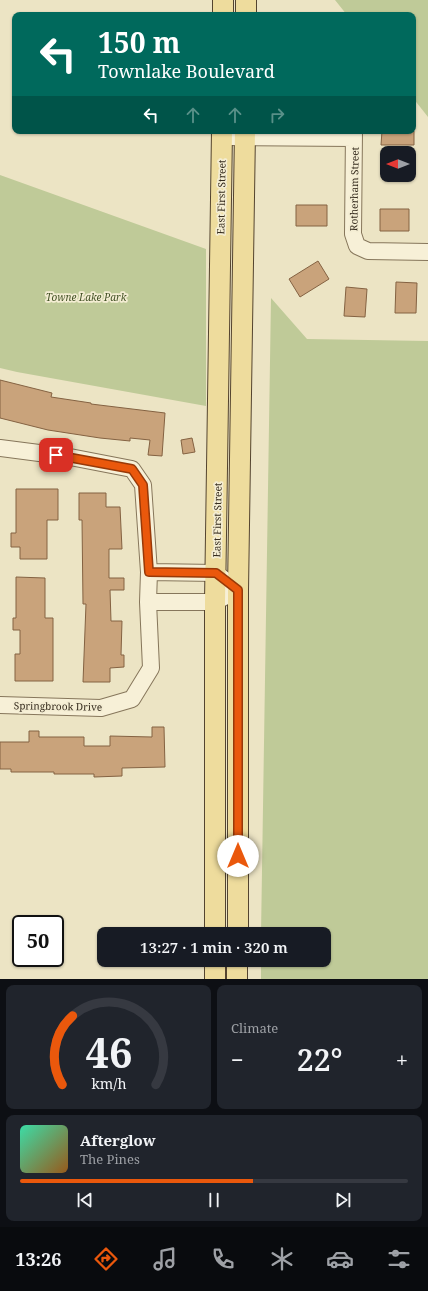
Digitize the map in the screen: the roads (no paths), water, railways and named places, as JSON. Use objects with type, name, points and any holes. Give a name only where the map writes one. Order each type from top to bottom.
[{"type":"main road","points":[[223,0],[223,12]]},
{"type":"main road","points":[[246,0],[246,12]]},
{"type":"main road","name":"East First Street","points":[[215,927],[215,602],[222,134]]},
{"type":"main road","points":[[238,927],[238,590],[245,134]]},
{"type":"main road","points":[[215,967],[215,979]]},
{"type":"main road","points":[[237,979],[238,967]]},
{"type":"street","points":[[222,134],[354,135]]},
{"type":"street","name":"Rotherham Street","points":[[354,135],[353,234],[357,246],[368,251],[428,252]]},
{"type":"street","name":"Springbrook Drive","points":[[0,448],[70,457],[132,469],[143,485],[149,572],[148,602],[151,668],[132,699],[101,708],[0,705]]},
{"type":"street","points":[[148,602],[215,602],[238,590],[216,573],[149,572]]},
{"type":"park label","name":"Towne Lake Park","points":[[86,297]]}]
